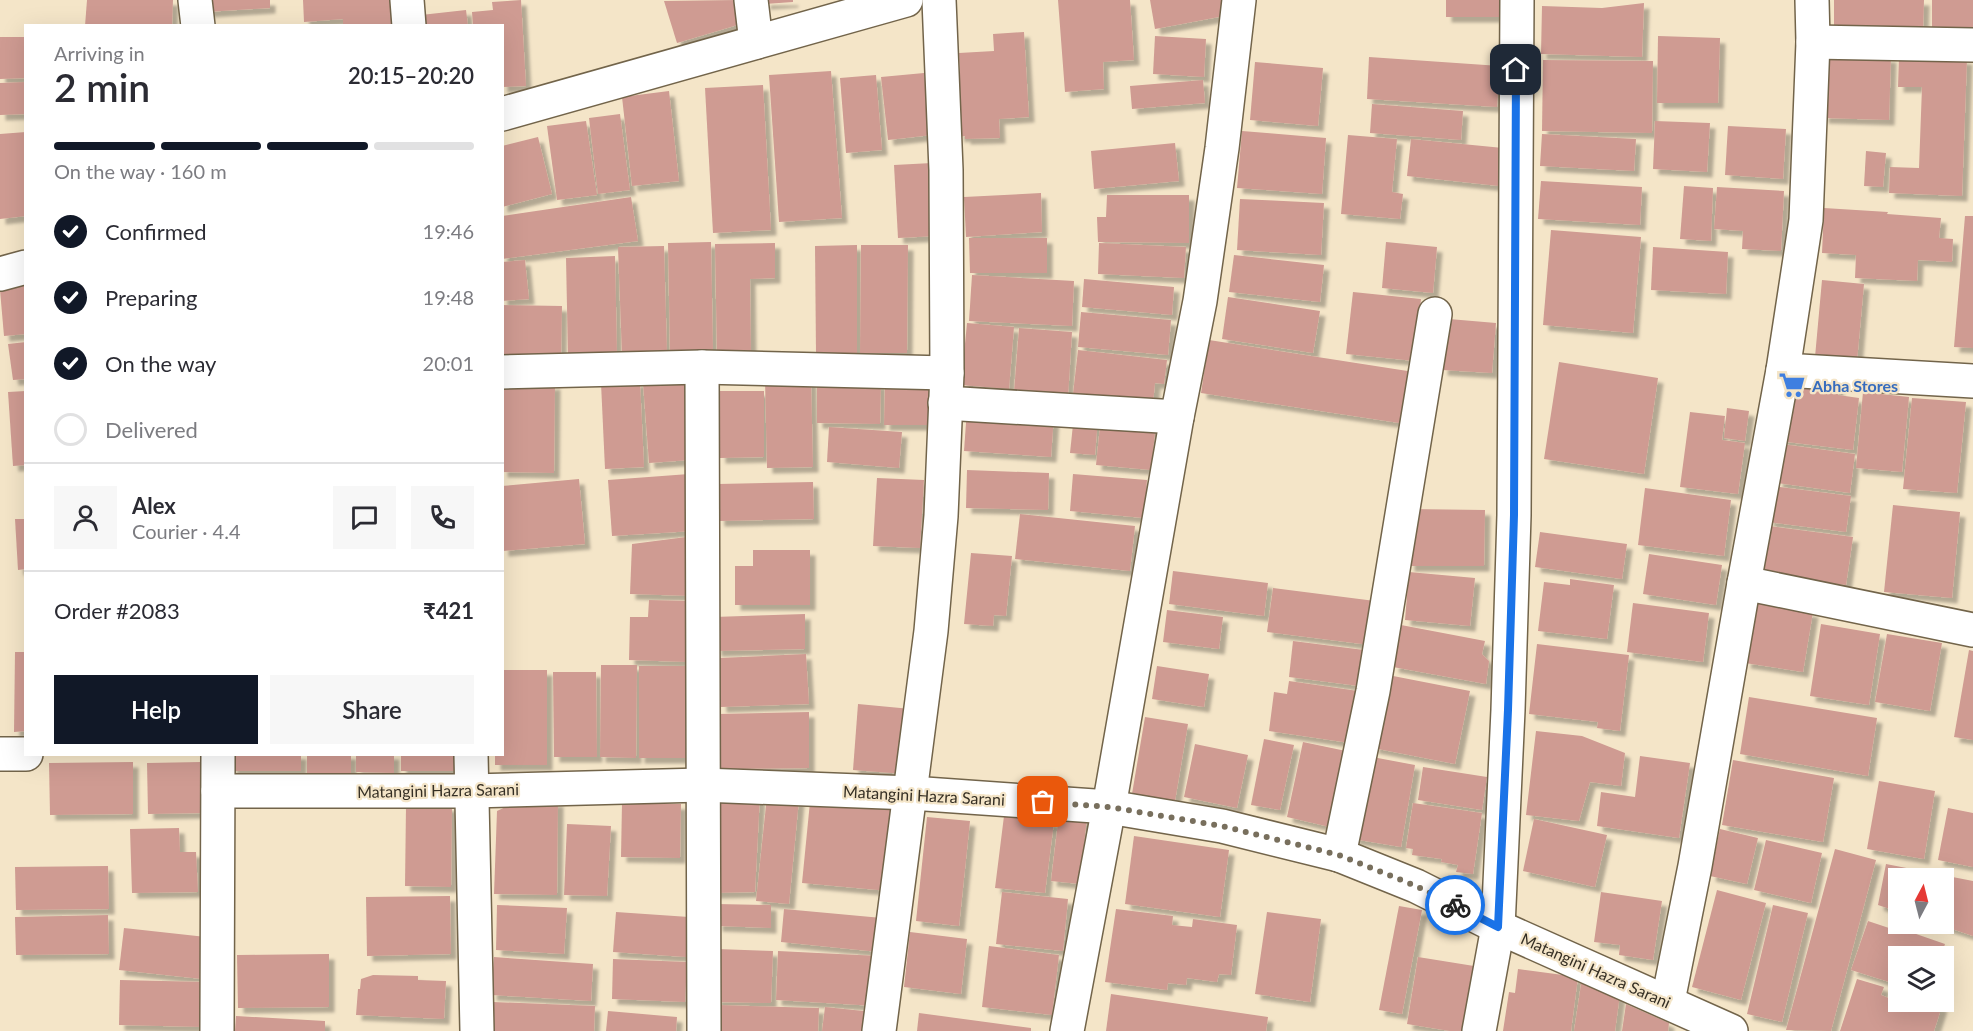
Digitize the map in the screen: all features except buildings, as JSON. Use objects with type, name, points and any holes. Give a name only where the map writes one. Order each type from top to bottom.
[{"type":"street","points":[[195,0],[198,24]]},
{"type":"street","points":[[407,0],[409,24]]},
{"type":"street","points":[[751,0],[756,42]]},
{"type":"street","points":[[504,113],[906,0]]},
{"type":"street","points":[[879,1031],[932,620],[941,516],[946,388],[946,170],[939,0]]},
{"type":"street","points":[[1067,1031],[1109,807],[1176,417],[1202,289],[1222,148],[1239,0]]},
{"type":"street","points":[[1479,1031],[1498,927],[1508,710],[1514,515],[1517,0]]},
{"type":"street","points":[[1668,1001],[1695,866],[1784,370],[1806,220],[1813,42],[1812,0]]},
{"type":"street","points":[[1813,42],[1973,45]]},
{"type":"street","points":[[0,274],[24,268]]},
{"type":"street","points":[[1339,855],[1372,691],[1435,314]]},
{"type":"street","points":[[702,367],[704,1031]]},
{"type":"street","points":[[504,372],[702,367],[946,388],[1176,417]]},
{"type":"street","points":[[1784,370],[1973,381]]},
{"type":"street","points":[[1744,583],[1973,630]]},
{"type":"street","points":[[0,754],[24,754]]},
{"type":"street","points":[[217,1031],[218,756]]},
{"type":"street","points":[[471,756],[477,1031]]},
{"type":"street","name":"Matangini Hazra Sarani","points":[[218,791],[471,791],[702,784],[911,793],[1109,807],[1222,826],[1339,855],[1416,886],[1498,927],[1731,1031]]},
{"type":"way so far","points":[[1043,802],[1109,807],[1222,826],[1339,855],[1416,886],[1455,905]]},
{"type":"place","name":"Abha Stores","points":[[1792,385]]},
{"type":"route","points":[[1455,905],[1498,927],[1514,515],[1516,70]]}]
